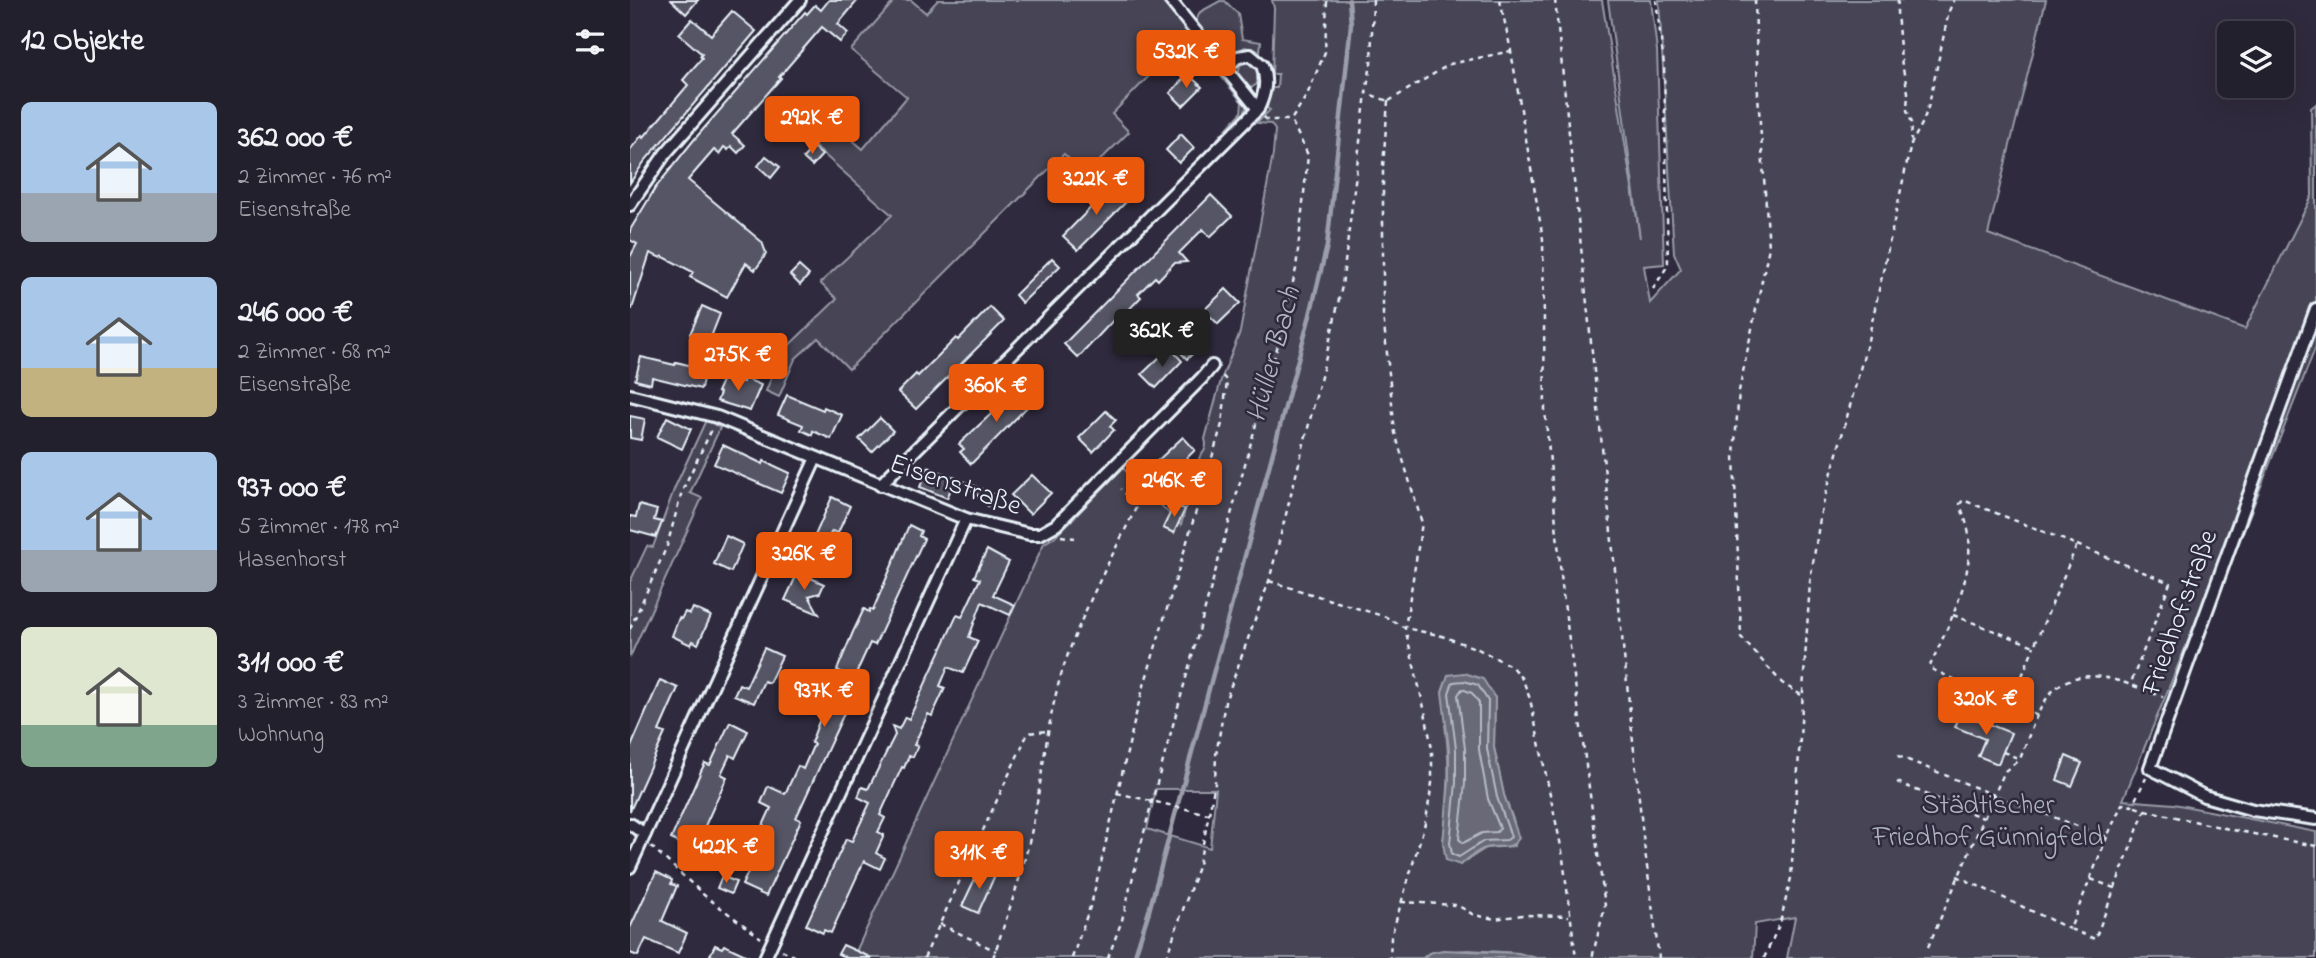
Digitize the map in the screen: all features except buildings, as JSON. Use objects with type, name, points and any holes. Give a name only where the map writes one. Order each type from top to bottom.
[{"type":"street","points":[[630,205],[656,165],[800,0]]},
{"type":"street","points":[[1173,4],[1258,109]]},
{"type":"street","points":[[880,485],[1258,109],[1266,86],[1262,65],[1250,55],[1238,57],[1225,68]]},
{"type":"street","name":"Friedhofstraße","points":[[2150,768],[2316,309]]},
{"type":"street","name":"Eisenstraße","points":[[630,395],[717,417],[966,519],[1021,533],[1040,534],[1049,530],[1212,366]]},
{"type":"street","points":[[630,867],[816,458]]},
{"type":"street","points":[[765,958],[966,519]]},
{"type":"street","points":[[2150,768],[2204,796],[2253,810],[2316,819]]},
{"type":"street","points":[[630,824],[645,834]]},
{"type":"path","points":[[1291,120],[1307,95],[1325,52],[1327,0]]},
{"type":"path","points":[[1166,958],[1199,864],[1225,702],[1269,581],[1342,286],[1371,64],[1373,0]]},
{"type":"path","points":[[1500,0],[1543,239],[1545,411],[1563,595],[1605,906],[1592,958]]},
{"type":"path","points":[[1555,0],[1643,836],[1659,958]]},
{"type":"path","points":[[1653,289],[1668,265],[1664,65],[1656,0]]},
{"type":"path","points":[[1755,0],[1758,95],[1769,247],[1739,391],[1734,455],[1741,637],[1782,683],[1802,696]]},
{"type":"path","points":[[1763,958],[1780,923],[1791,878],[1810,582],[1821,512],[1868,340],[1910,144],[1912,123],[1907,110],[1908,92],[1901,60],[1898,0]]},
{"type":"path","points":[[1910,144],[1926,113],[1948,11],[1954,0]]},
{"type":"path","points":[[1388,102],[1450,64],[1511,51]]},
{"type":"path","points":[[1366,93],[1388,102]]},
{"type":"path","points":[[1388,102],[1383,166],[1383,314],[1395,433],[1422,523],[1405,628],[1432,749],[1432,783],[1426,820],[1391,937],[1390,958]]},
{"type":"path","points":[[1267,120],[1291,120]]},
{"type":"path","points":[[1108,958],[1122,920],[1152,801],[1282,330],[1296,269],[1308,155],[1291,120]]},
{"type":"path","points":[[1072,958],[1091,901],[1138,706],[1222,424],[1227,381],[1212,366]]},
{"type":"path","points":[[630,629],[667,546],[682,491],[717,417]]},
{"type":"path","points":[[993,958],[1012,908],[1027,854],[1048,731],[1060,680],[1074,640],[1137,506],[1121,489]]},
{"type":"path","points":[[2038,716],[1929,668],[1953,615],[1965,578],[1969,533],[1960,504],[1963,500],[2170,583],[2130,684]]},
{"type":"path","points":[[2011,704],[2077,545]]},
{"type":"path","points":[[1269,581],[1386,617],[1405,628],[1439,635],[1486,653],[1511,666],[1523,680],[1531,699],[1562,851],[1576,958]]},
{"type":"path","points":[[1953,615],[2034,646]]},
{"type":"path","points":[[1928,947],[2005,771],[2020,759],[2047,697],[2071,679],[2088,674],[2110,677],[2173,701]]},
{"type":"path","points":[[924,958],[1028,733],[1048,731]]},
{"type":"path","points":[[2003,752],[2020,759]]},
{"type":"path","points":[[1898,756],[2107,837]]},
{"type":"path","points":[[2132,806],[2150,768]]},
{"type":"path","points":[[1897,782],[1983,818]]},
{"type":"path","points":[[1117,793],[1208,814]]},
{"type":"path","points":[[2070,929],[2122,804],[2232,831],[2316,846]]},
{"type":"path","points":[[1957,876],[2095,939],[2145,810]]},
{"type":"path","points":[[645,834],[652,848],[735,921],[771,945],[797,958]]},
{"type":"path","points":[[2091,879],[2114,888]]},
{"type":"path","points":[[1401,902],[1457,905],[1474,915],[1495,919],[1522,915],[1570,916]]},
{"type":"path","points":[[940,923],[996,951]]},
{"type":"green space","points":[[895,0],[911,0],[926,13],[938,0],[1163,0],[1244,99],[1244,116],[1221,139],[1218,138],[1241,113],[1242,102],[1188,36],[1112,114],[1129,132],[1085,175],[1064,154],[849,369],[818,338],[795,359],[779,397],[766,391],[781,353],[837,299],[820,283],[892,215],[802,135],[821,113],[863,149],[907,97],[851,50]]},
{"type":"green space","name":"Städtischer Friedhof Günnigfeld","points":[[1272,0],[1602,0],[1640,238],[1608,0],[1651,0],[1657,51],[1664,264],[1644,266],[1650,303],[1681,269],[1674,253],[1659,0],[2046,0],[1988,234],[2245,329],[2312,196],[2311,108],[2316,104],[2316,346],[2238,545],[2228,543],[2123,800],[2174,804],[2316,832],[2316,958],[1787,958],[1795,917],[1755,924],[1753,958],[1536,958],[1518,953],[1468,950],[1429,953],[1423,958],[853,958],[1044,543],[1055,537],[1123,468],[1181,525],[1200,456],[1206,448],[1205,439],[1221,380],[1240,332],[1273,154],[1275,130],[1271,124],[1257,123],[1270,110],[1267,108],[1270,88],[1277,88],[1278,74],[1272,74]],"holes":[[[1495,698],[1494,747],[1504,795],[1514,822],[1514,846],[1486,848],[1460,865],[1443,843],[1448,784],[1445,725]],[[1156,789],[1216,789],[1210,848],[1147,829]]]},
{"type":"green space","points":[[1225,1],[1238,14],[1242,39],[1261,42],[1260,51],[1245,47],[1223,56],[1195,23],[1200,12]]},
{"type":"green space","points":[[1248,61],[1257,67],[1257,84],[1251,88],[1238,76],[1240,65]]},
{"type":"green space","points":[[706,420],[720,428],[690,493],[702,498],[630,657],[630,582],[647,546],[653,547],[675,487]]},
{"type":"water","points":[[1464,673],[1483,679],[1495,698],[1494,748],[1504,795],[1519,838],[1512,845],[1483,849],[1460,865],[1446,860],[1443,843],[1449,782],[1449,749],[1442,692],[1448,675]]},
{"type":"water","points":[[1443,950],[1518,953],[1536,958],[1423,958],[1429,953]]},
{"type":"waterway","name":"Hüller Bach","points":[[1134,958],[1149,911],[1327,246],[1351,24],[1349,0]]}]
